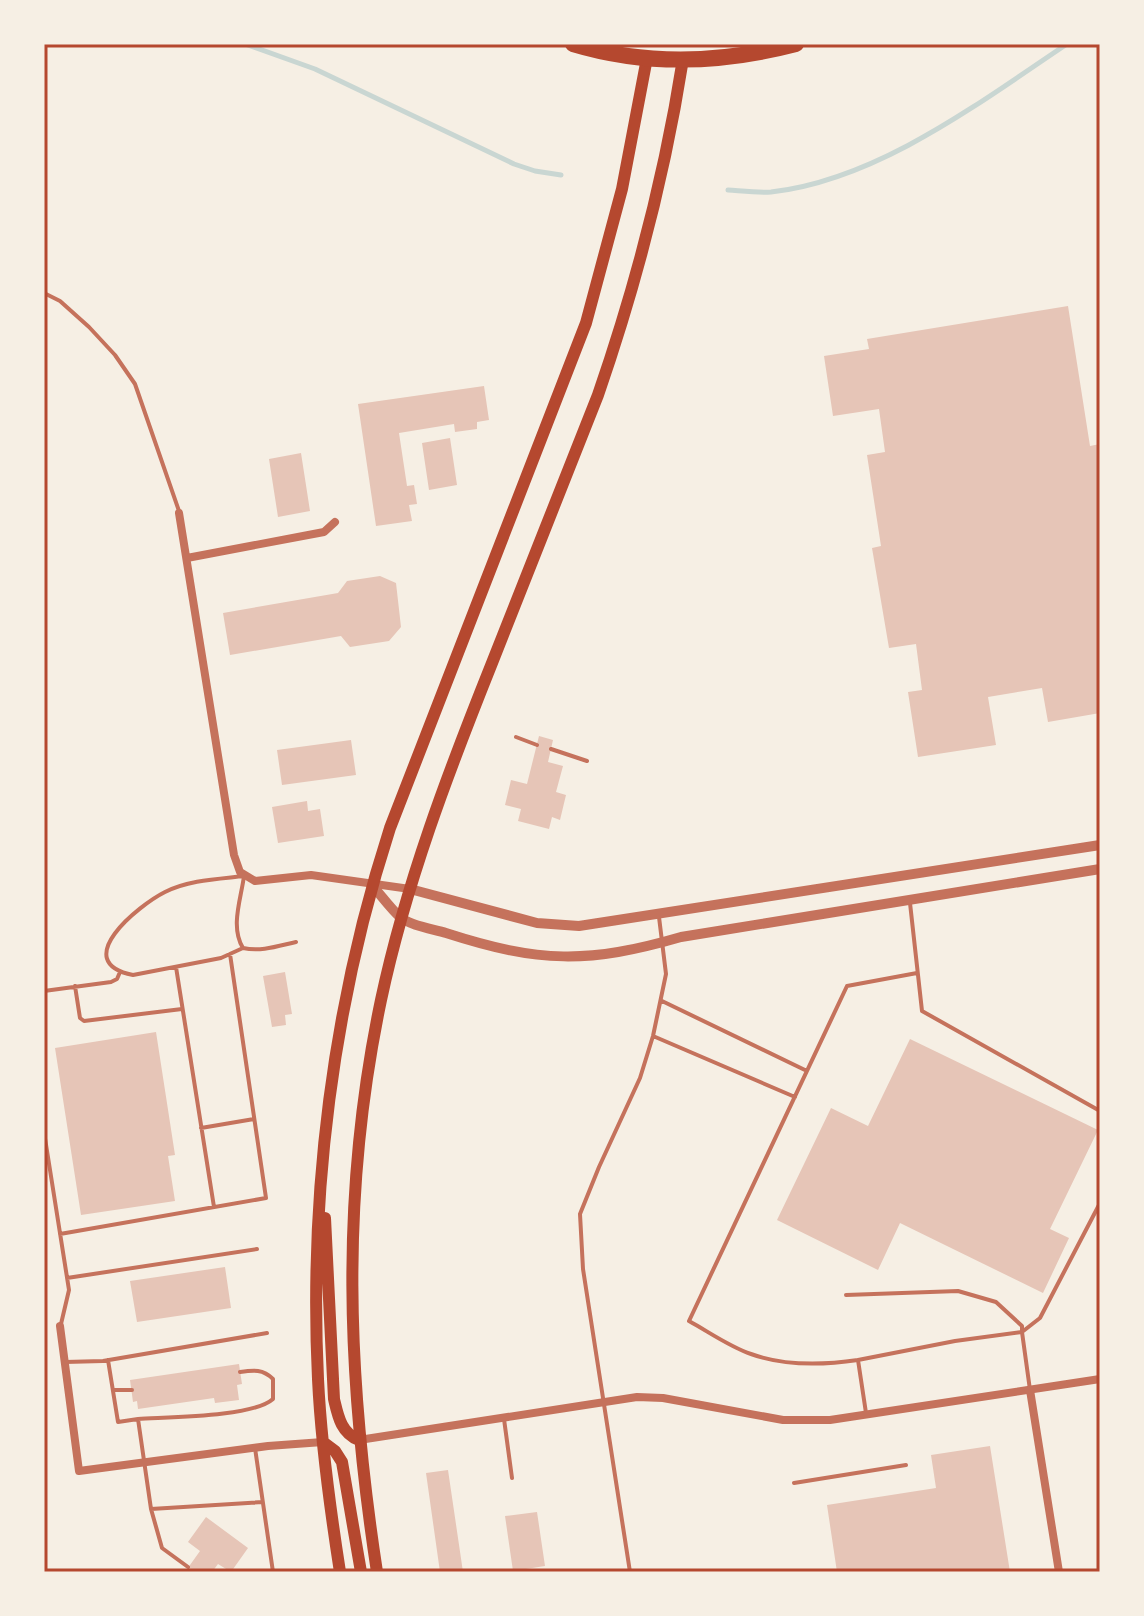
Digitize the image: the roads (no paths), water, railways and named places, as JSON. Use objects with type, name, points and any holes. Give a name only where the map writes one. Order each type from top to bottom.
[{"type":"highway","points":[[573,44],[614,54],[683,59],[732,57],[796,44]]},
{"type":"main road","points":[[340,1572],[323,1442],[316,1322],[319,1206],[343,1013],[371,884],[418,752],[586,323],[622,189],[647,58]]},
{"type":"main road","points":[[377,1572],[359,1440],[352,1335],[353,1209],[373,1042],[410,889],[444,785],[617,340],[660,181],[683,59]]},
{"type":"main road","points":[[323,1167],[334,1399],[346,1432],[359,1440]]},
{"type":"main road","points":[[323,1442],[335,1451],[342,1462],[361,1572]]},
{"type":"street","points":[[179,513],[234,855],[244,876],[264,882],[311,875],[410,889],[516,918],[557,925],[610,923],[1100,845]]},
{"type":"street","points":[[187,558],[324,532],[335,522]]},
{"type":"street","points":[[371,884],[402,919],[472,942],[555,958],[602,956],[681,937],[1100,869]]},
{"type":"street","points":[[60,1326],[79,1471],[323,1442]]},
{"type":"street","points":[[359,1440],[637,1397],[663,1398],[770,1418],[806,1421],[867,1416],[1100,1379]]},
{"type":"street","points":[[1030,1390],[1059,1572]]},
{"type":"lane","points":[[44,293],[60,301],[89,327],[115,355],[135,384],[179,513]]},
{"type":"lane","points":[[516,737],[537,745]]},
{"type":"lane","points":[[551,749],[587,761]]},
{"type":"lane","points":[[243,948],[236,926],[244,876],[201,881],[166,892],[134,912],[115,931],[107,955],[111,965],[120,972],[133,975],[230,954],[243,948],[271,948],[296,942]]},
{"type":"lane","points":[[909,900],[922,1011],[1100,1111]]},
{"type":"lane","points":[[630,1572],[583,1269],[580,1214],[640,1078],[653,1036],[666,974],[659,914]]},
{"type":"lane","points":[[60,1234],[266,1198],[230,954]]},
{"type":"lane","points":[[176,967],[214,1207]]},
{"type":"lane","points":[[44,991],[111,982],[117,979],[120,972]]},
{"type":"lane","points":[[917,973],[847,986],[689,1321],[749,1354],[776,1361],[833,1364],[1022,1332],[1040,1318],[1100,1203]]},
{"type":"lane","points":[[75,986],[80,1018],[84,1021],[182,1009]]},
{"type":"lane","points":[[662,1001],[807,1071]]},
{"type":"lane","points":[[653,1036],[795,1097]]},
{"type":"lane","points":[[201,1128],[254,1119]]},
{"type":"lane","points":[[44,1132],[69,1290],[60,1326]]},
{"type":"lane","points":[[67,1278],[257,1249]]},
{"type":"lane","points":[[846,1295],[958,1291],[996,1302],[1022,1326],[1030,1390]]},
{"type":"lane","points":[[65,1362],[108,1360],[267,1333]]},
{"type":"lane","points":[[108,1360],[118,1422],[191,1417],[267,1405],[273,1399],[273,1379],[266,1372],[240,1372]]},
{"type":"lane","points":[[858,1360],[867,1416]]},
{"type":"lane","points":[[113,1390],[132,1390]]},
{"type":"lane","points":[[504,1416],[512,1478]]},
{"type":"lane","points":[[138,1419],[151,1509],[162,1548],[188,1567]]},
{"type":"lane","points":[[255,1448],[273,1572]]},
{"type":"lane","points":[[794,1483],[906,1465]]},
{"type":"lane","points":[[151,1509],[263,1502]]},
{"type":"waterway","points":[[245,44],[315,69],[514,164],[561,175]]},
{"type":"waterway","points":[[728,190],[771,192],[811,185],[850,172],[926,135],[1067,44]]}]
